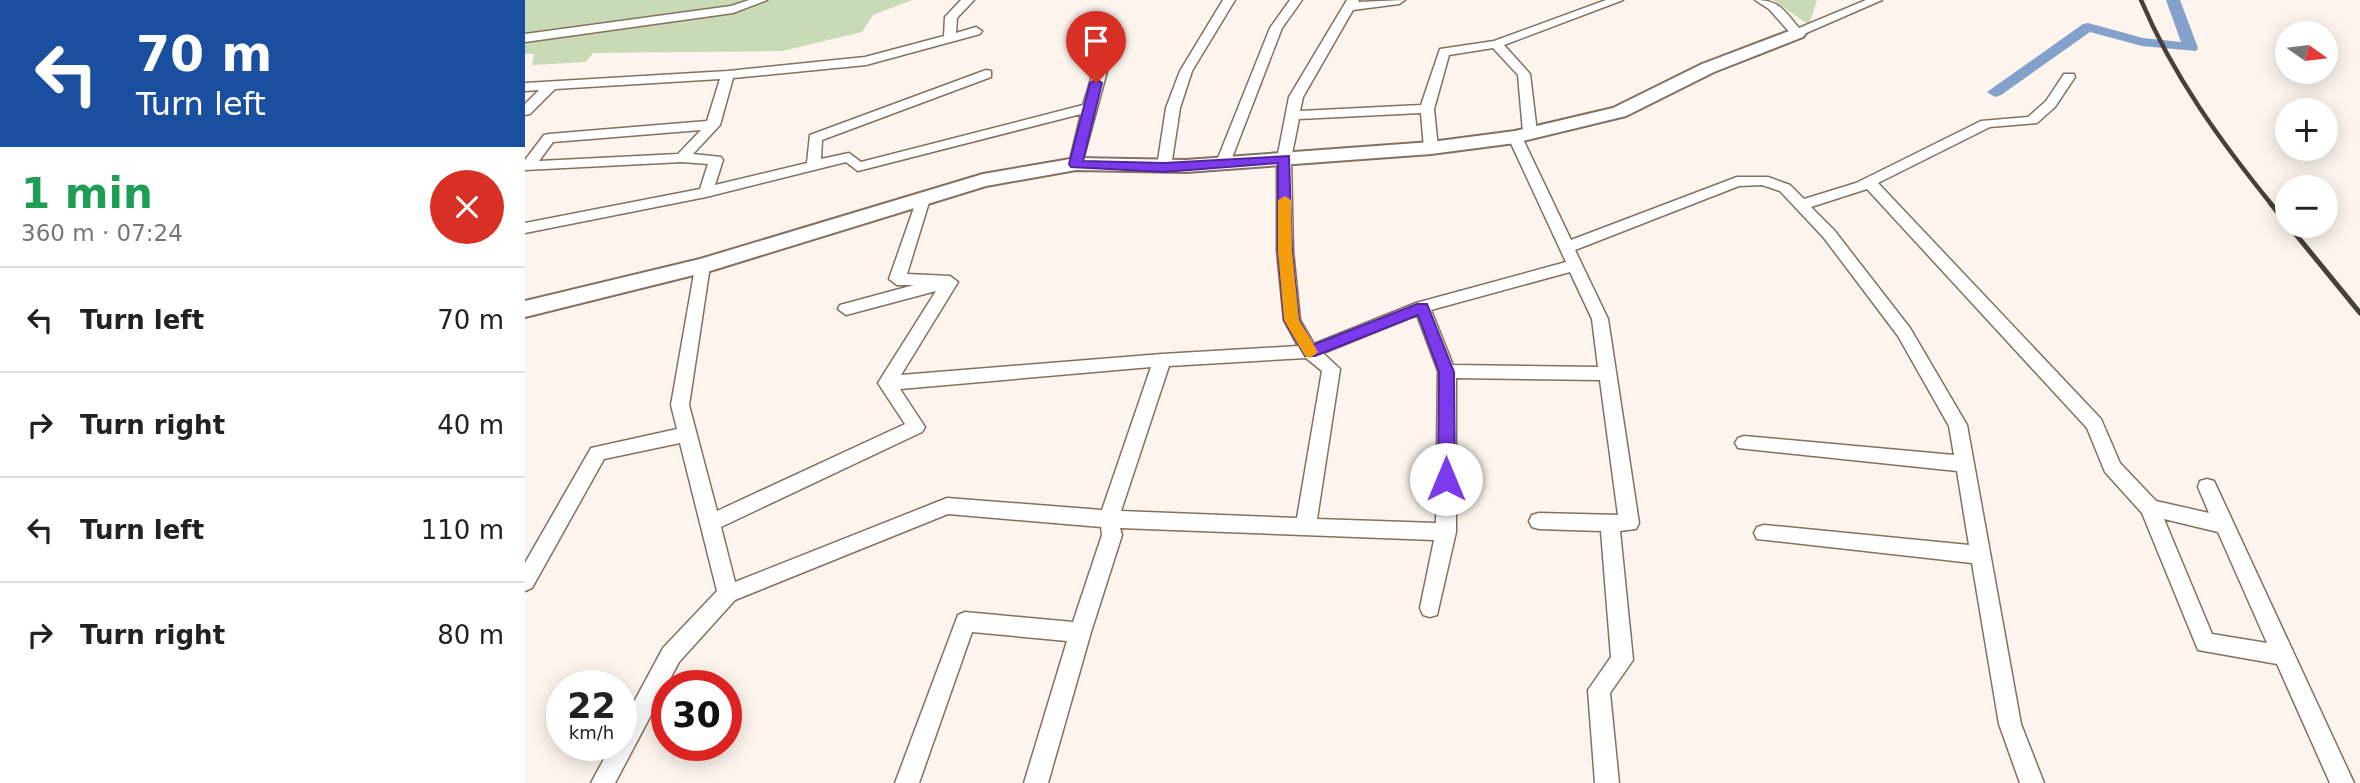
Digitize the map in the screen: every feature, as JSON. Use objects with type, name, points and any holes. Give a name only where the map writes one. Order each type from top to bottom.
[{"type":"street","points":[[525,38],[733,9],[761,0]]},
{"type":"street","points":[[950,38],[951,16],[968,0]]},
{"type":"street","points":[[1164,167],[1173,108],[1186,71],[1229,0]]},
{"type":"street","points":[[1223,163],[1276,27],[1296,0]]},
{"type":"street","points":[[1306,525],[1331,369],[1310,352],[1292,320],[1285,251],[1284,159],[1296,97],[1351,3],[1399,0]]},
{"type":"street","points":[[1431,149],[1427,109],[1444,52],[1496,44],[1617,0]]},
{"type":"street","points":[[1761,0],[1773,6],[1797,33]]},
{"type":"street","points":[[525,309],[702,266],[983,180],[1076,164],[1164,167],[1284,159],[1431,149],[1523,134],[1619,112],[1708,68],[1876,0]]},
{"type":"street","points":[[525,87],[550,88],[728,75],[866,61],[976,31],[951,16]]},
{"type":"street","points":[[1076,164],[1089,108],[1112,32]]},
{"type":"street","points":[[1496,44],[1524,74],[1523,134],[1599,319],[1629,523],[1539,521]]},
{"type":"street","points":[[814,166],[815,138],[986,74]]},
{"type":"street","points":[[682,158],[713,125],[728,75]]},
{"type":"street","points":[[1801,205],[1869,182],[1986,124],[2000,120],[2028,122],[2036,118],[2069,77]]},
{"type":"street","points":[[525,111],[550,88]]},
{"type":"street","points":[[525,228],[706,192],[849,157],[858,167],[1089,108]]},
{"type":"street","points":[[1292,115],[1427,109]]},
{"type":"street","points":[[527,166],[549,138],[713,125]]},
{"type":"street","points":[[527,166],[682,158],[716,160],[706,192]]},
{"type":"street","points":[[1568,247],[1737,182],[1763,180],[1785,188],[1829,234],[1904,332],[1958,425],[2010,724],[2032,783]]},
{"type":"street","points":[[1869,182],[2095,424],[2112,467],[2150,508],[2205,643],[2283,655]]},
{"type":"street","points":[[923,200],[897,279],[950,282]]},
{"type":"street","points":[[887,383],[1162,360],[1310,352],[1422,307],[1576,265]]},
{"type":"street","points":[[702,266],[680,405],[729,594]]},
{"type":"street","points":[[846,309],[950,282]]},
{"type":"street","points":[[887,383],[950,282]]},
{"type":"street","points":[[1422,307],[1447,372],[1446,532],[1430,608]]},
{"type":"street","points":[[1036,783],[1080,632],[1112,535],[1108,519],[1162,360]]},
{"type":"street","points":[[1447,372],[1608,374]]},
{"type":"street","points":[[710,523],[916,427],[887,383]]},
{"type":"street","points":[[525,582],[598,453],[687,435]]},
{"type":"street","points":[[1744,443],[1965,464]]},
{"type":"street","points":[[2207,487],[2342,783]]},
{"type":"street","points":[[603,783],[671,655],[729,594],[947,506],[1108,519],[1446,532]]},
{"type":"street","points":[[2150,508],[2224,525]]},
{"type":"street","points":[[1607,783],[1599,690],[1622,660],[1610,523]]},
{"type":"street","points":[[1765,533],[1982,555]]},
{"type":"street","points":[[907,783],[965,622],[1080,632]]},
{"type":"green space","points":[[525,0],[912,0],[873,15],[862,32],[782,51],[593,53],[586,62],[532,65],[534,54],[525,54]]},
{"type":"green space","points":[[1773,0],[1817,0],[1809,25]]},
{"type":"waterway","points":[[1995,92],[2088,27],[2142,42],[2191,48],[2173,0]]},
{"type":"railway","points":[[2141,0],[2183,82],[2272,205]]},
{"type":"railway","points":[[2271,204],[2275,209]]},
{"type":"railway","points":[[2299,238],[2360,313]]},
{"type":"slow traffic","points":[[1285,200],[1285,251],[1292,320],[1310,352]]},
{"type":"route","points":[[1096,83],[1076,164],[1164,167],[1284,159],[1285,251],[1292,320],[1310,352],[1422,307],[1447,372],[1446,479]]}]
